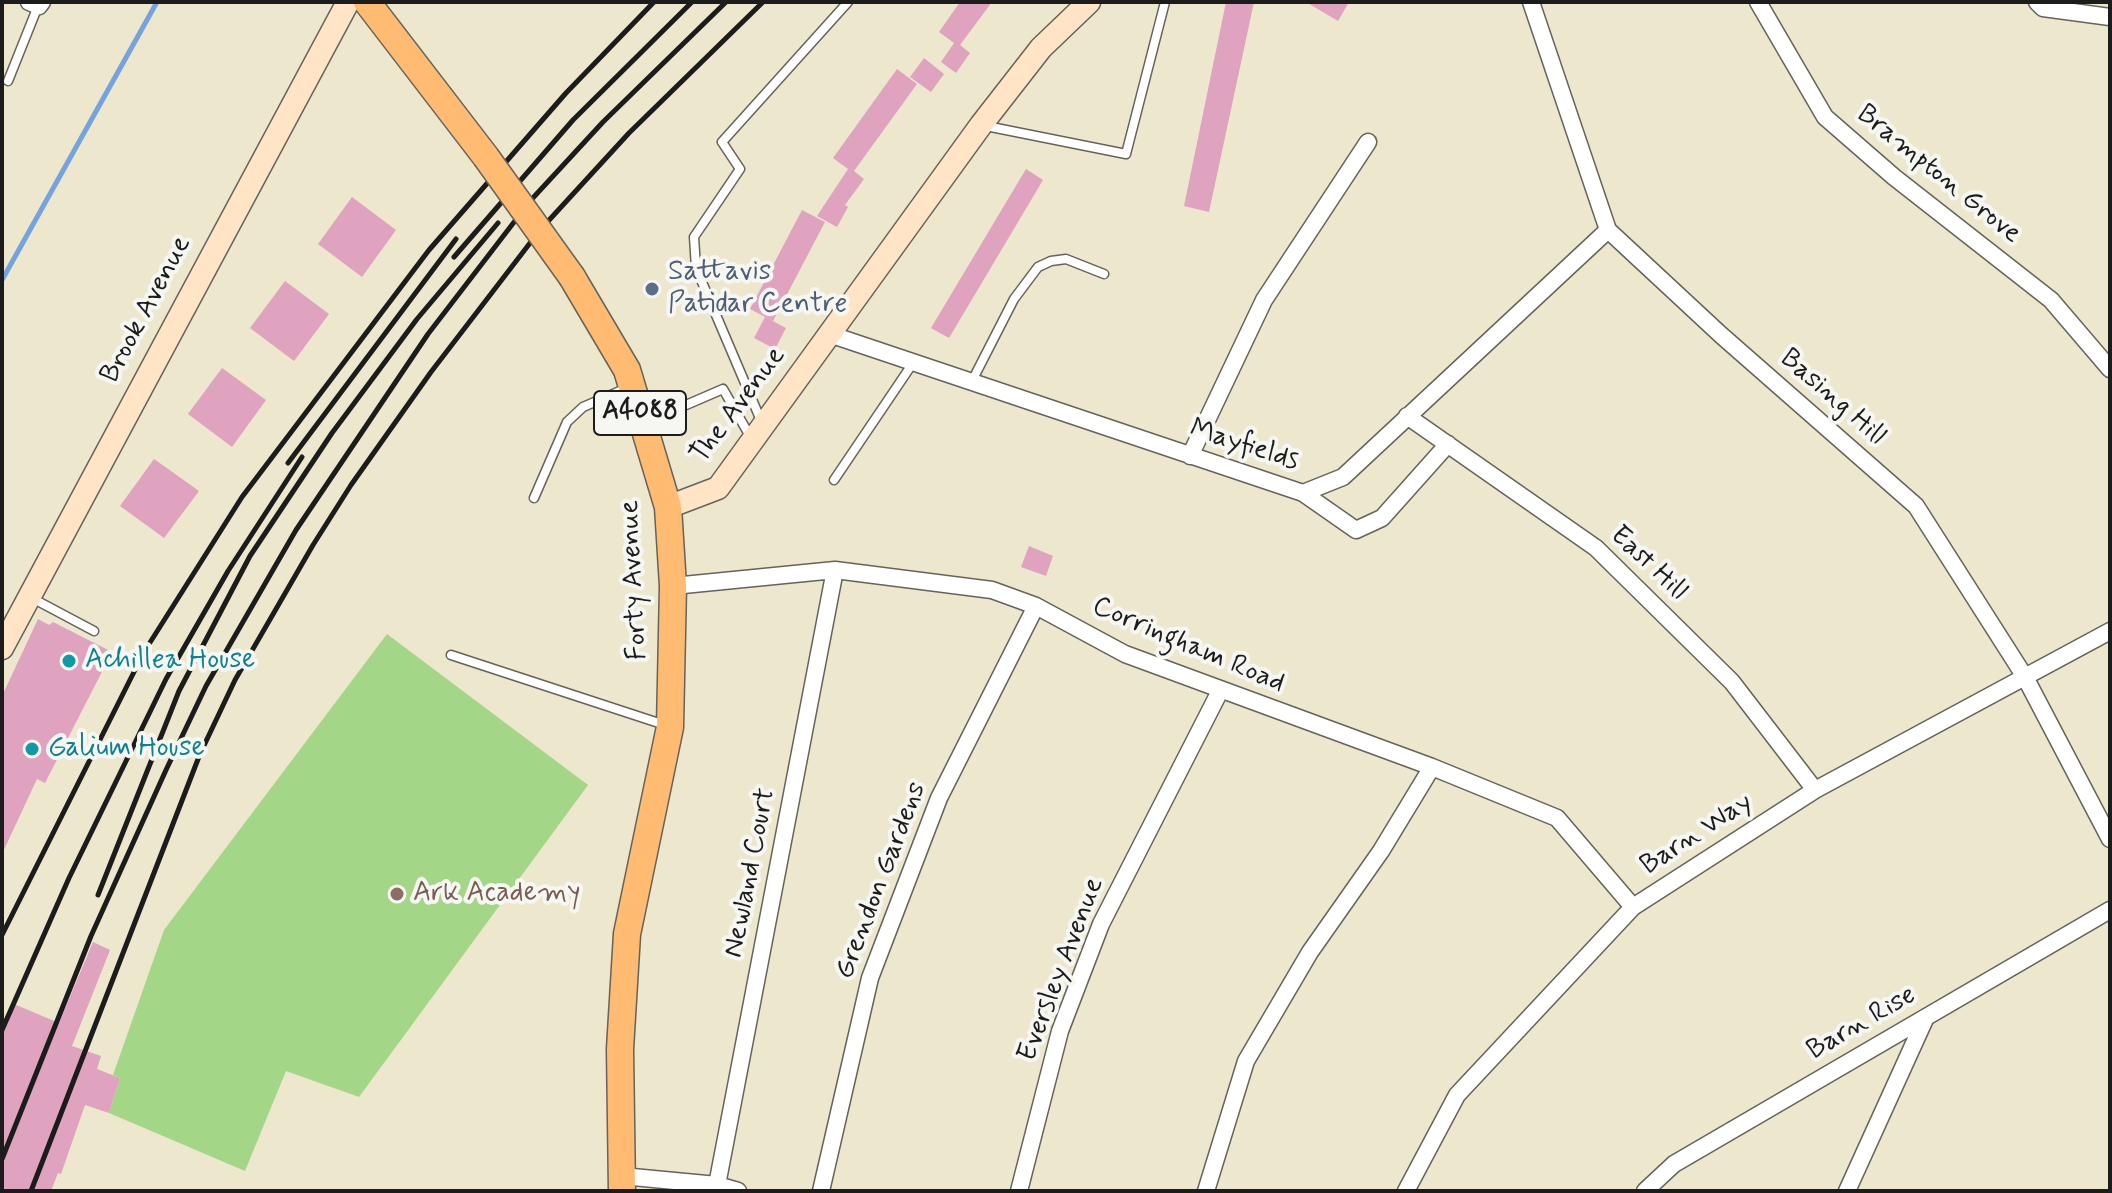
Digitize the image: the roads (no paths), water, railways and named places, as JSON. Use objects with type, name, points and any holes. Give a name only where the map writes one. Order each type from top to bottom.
[{"type":"main road","name":"Forty Avenue","points":[[367,2],[486,157],[572,277],[627,370],[668,507],[673,586],[670,727],[627,934],[620,1049],[622,1184]]},
{"type":"street","name":"Brook Avenue","points":[[2,648],[348,2]]},
{"type":"street","name":"The Avenue","points":[[668,507],[718,488],[981,125],[1041,48],[1089,2]]},
{"type":"street","name":"Basing Hill","points":[[1531,2],[1608,230],[1721,335],[1916,506],[2025,677],[2110,839]]},
{"type":"street","name":"Brampton Grove","points":[[1758,2],[1825,117],[1894,177],[2051,300],[2110,369]]},
{"type":"street","points":[[2037,2],[2043,8],[2110,17]]},
{"type":"street","points":[[1190,456],[1264,300],[1368,142]]},
{"type":"street","name":"Mayfields","points":[[829,334],[1303,493],[1343,477],[1608,230]]},
{"type":"street","name":"East Hill","points":[[1407,416],[1596,548],[1732,682],[1815,790]]},
{"type":"street","points":[[1303,493],[1356,530],[1382,518],[1448,444]]},
{"type":"street","name":"Corringham Road","points":[[673,586],[835,570],[992,590],[1036,606],[1125,654],[1432,767],[1557,818],[1633,907]]},
{"type":"street","name":"Newland Court","points":[[717,1185],[835,570]]},
{"type":"street","name":"Grendon Gardens","points":[[821,1191],[870,978],[939,798],[1036,606]]},
{"type":"street","name":"Barn Way","points":[[1406,1191],[1457,1095],[1633,907],[1815,790],[2110,631]]},
{"type":"street","name":"Eversley Avenue","points":[[1019,1191],[1060,1031],[1101,924],[1220,691]]},
{"type":"street","points":[[1206,1191],[1246,1061],[1310,952],[1381,851],[1432,767]]},
{"type":"street","name":"Barn Rise","points":[[1645,1191],[1674,1164],[2110,910]]},
{"type":"street","points":[[1847,1191],[1926,1017]]},
{"type":"street","points":[[622,1184],[717,1185],[735,1191]]},
{"type":"lane","points":[[759,435],[696,268],[694,237],[740,169],[722,142],[848,2]]},
{"type":"lane","points":[[981,125],[1126,154],[1165,2]]},
{"type":"lane","points":[[8,81],[37,3]]},
{"type":"lane","points":[[971,382],[1014,299],[1038,267],[1066,259],[1104,274]]},
{"type":"lane","points":[[834,480],[914,362]]},
{"type":"lane","points":[[534,498],[567,422],[583,407],[632,387]]},
{"type":"lane","points":[[686,405],[723,389],[759,435]]},
{"type":"lane","points":[[29,597],[94,631]]},
{"type":"lane","points":[[451,655],[670,727]]},
{"type":"waterway","points":[[2,280],[157,2]]},
{"type":"railway","points":[[2,935],[144,652],[242,497],[429,250],[566,93],[654,2]]},
{"type":"railway","points":[[454,257],[573,120],[692,2]]},
{"type":"railway","points":[[2,1159],[91,936],[166,770],[206,686],[296,530],[428,334],[531,200],[603,122],[726,2]]},
{"type":"railway","points":[[31,1191],[200,754],[235,680],[313,545],[351,485],[431,372],[540,230],[629,133],[763,2]]},
{"type":"railway","points":[[98,895],[179,691],[250,556],[332,433],[417,319],[498,223]]},
{"type":"railway","points":[[288,463],[456,239]]},
{"type":"railway","points":[[2,1030],[69,878],[166,679],[228,571],[302,457]]},
{"type":"place","name":"Sattavis Patidar Centre","points":[[652,289]]},
{"type":"place","name":"Achillea House","points":[[69,661]]},
{"type":"place","name":"Galium House","points":[[32,749]]},
{"type":"place","name":"Ark Academy","points":[[397,894]]}]
